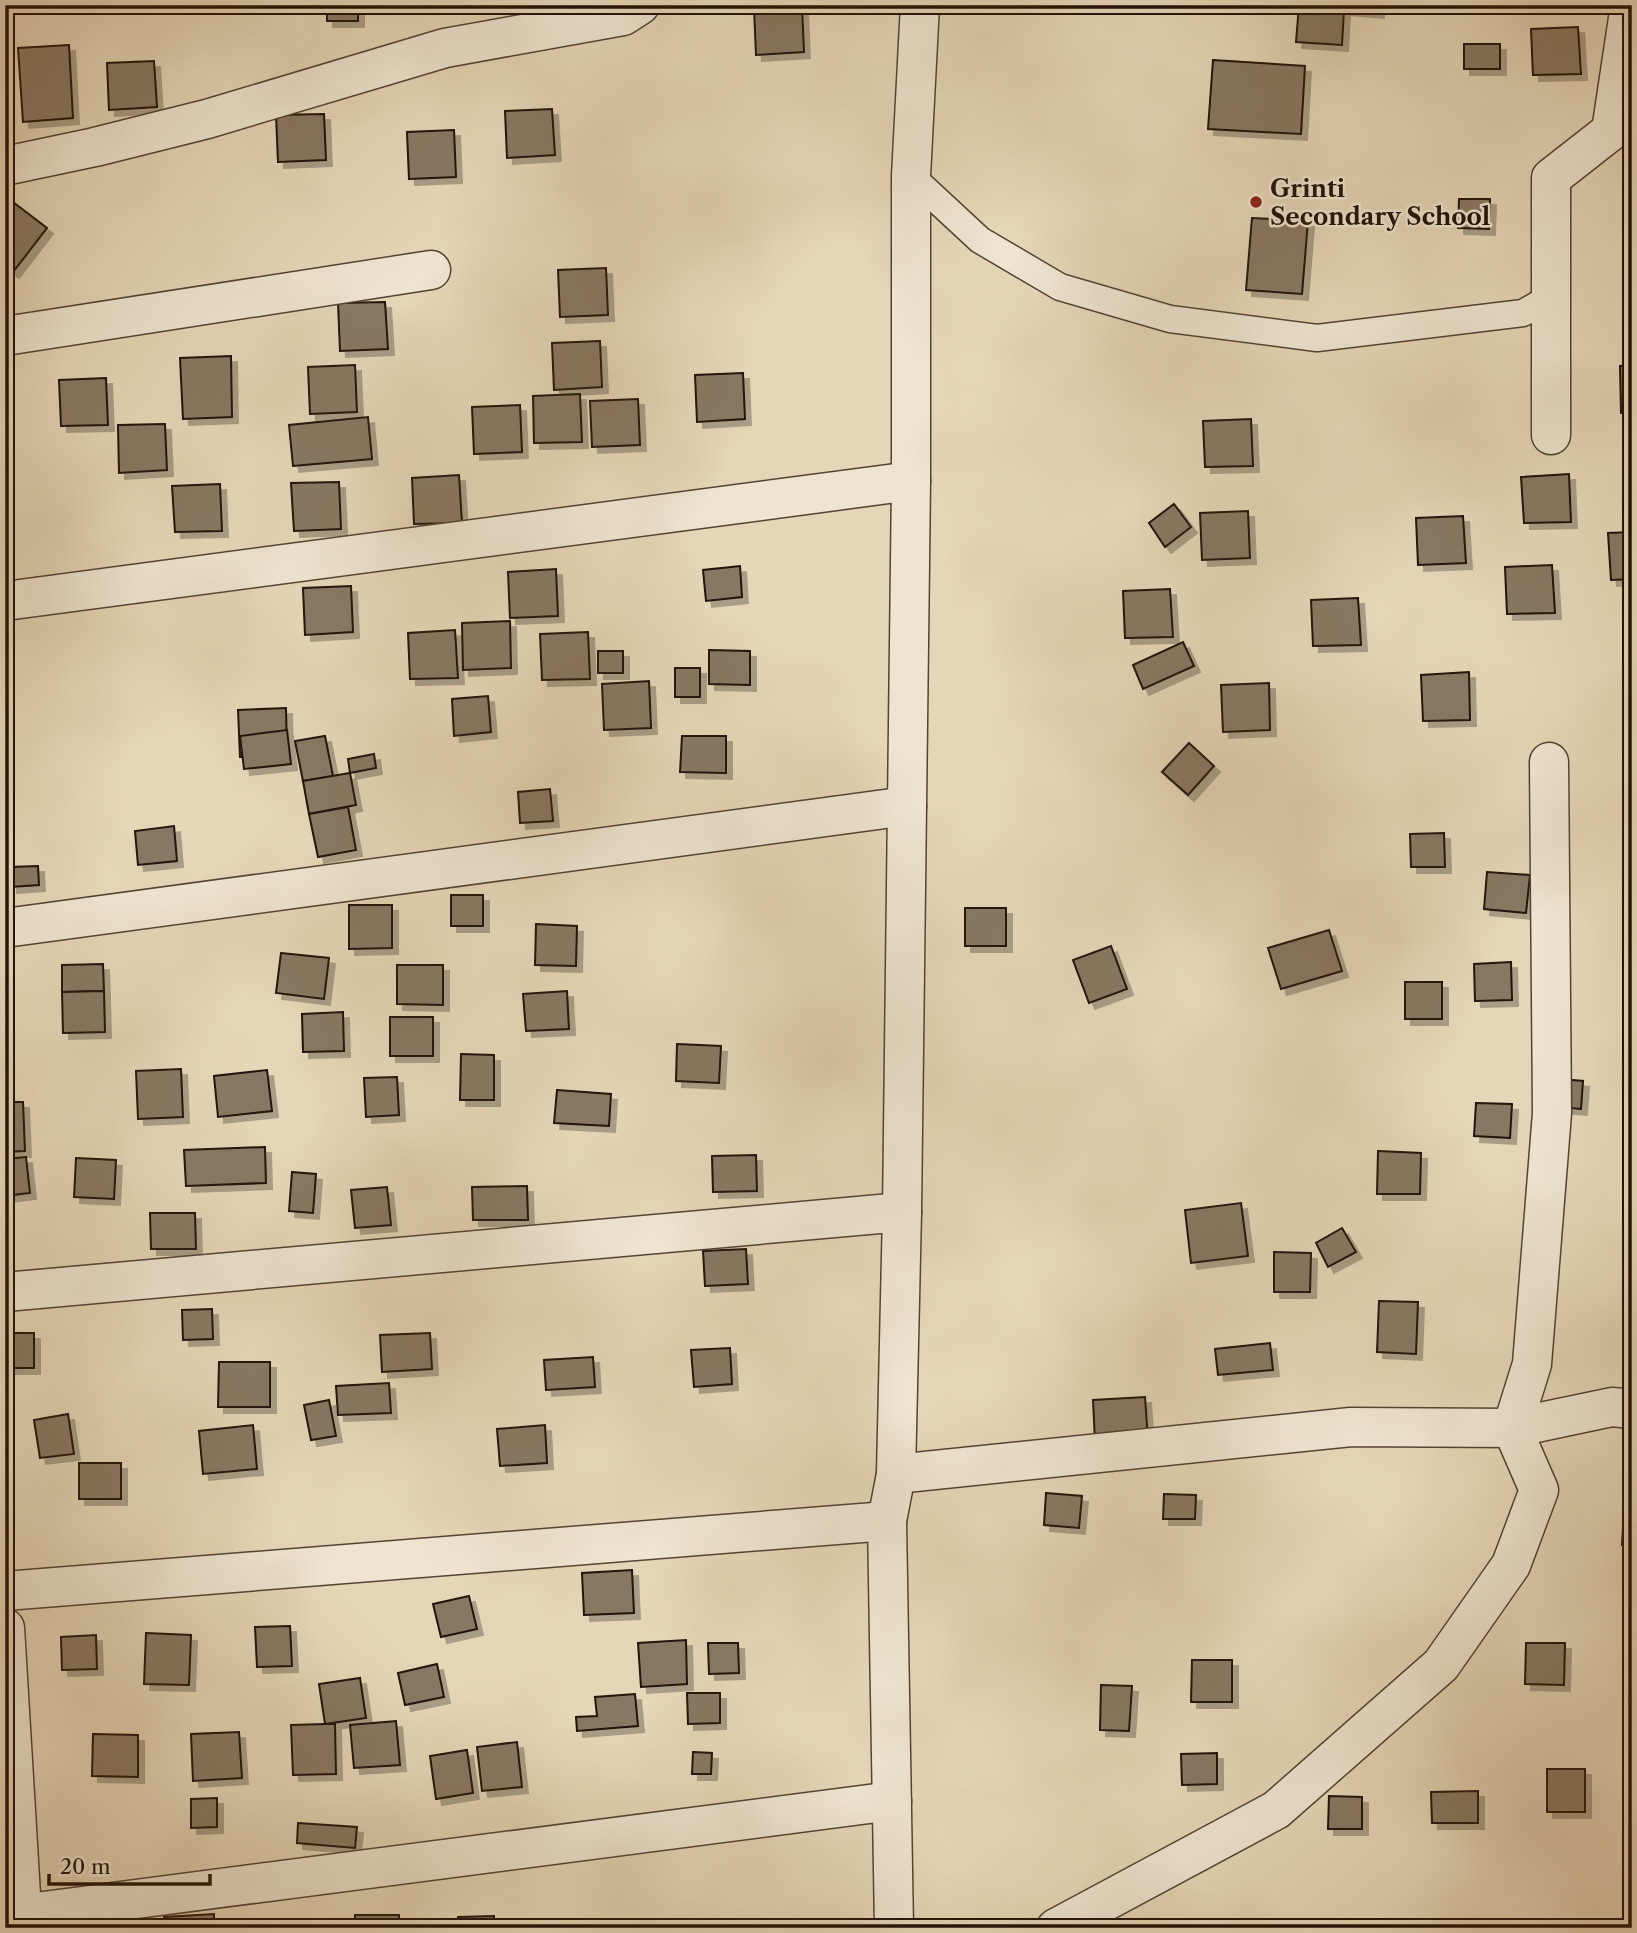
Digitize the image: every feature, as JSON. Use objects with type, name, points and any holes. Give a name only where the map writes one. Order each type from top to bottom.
[{"type":"street","points":[[5,166],[95,148],[206,119],[445,48],[623,16],[640,5]]},
{"type":"street","points":[[894,1928],[887,1521],[896,1474],[902,1212],[911,481],[911,176],[920,5]]},
{"type":"street","points":[[1551,435],[1551,178],[1621,132],[1630,5]]},
{"type":"street","points":[[5,336],[431,270]]},
{"type":"street","points":[[5,601],[911,481]]},
{"type":"street","points":[[1056,1928],[1276,1810],[1441,1665],[1511,1565],[1539,1490],[1512,1428],[1532,1364],[1552,1113],[1549,762]]},
{"type":"street","points":[[5,928],[907,806]]},
{"type":"street","points":[[5,1292],[902,1212]]},
{"type":"street","points":[[896,1474],[1351,1427],[1512,1428],[1625,1400]]},
{"type":"street","points":[[5,1591],[887,1521]]},
{"type":"street","points":[[5,1628],[17,1919],[892,1801]]},
{"type":"lane","points":[[911,176],[980,240],[1060,287],[1170,319],[1317,338],[1523,313],[1551,297]]},
{"type":"building","points":[[327,5],[358,5],[358,21],[327,21]]},
{"type":"building","points":[[1299,5],[1378,5],[1378,12],[1344,9],[1342,45],[1296,42]]},
{"type":"building","points":[[802,6],[804,52],[756,55],[754,8]]},
{"type":"building","points":[[1578,27],[1581,74],[1533,75],[1531,29]]},
{"type":"building","points":[[1464,44],[1500,44],[1500,69],[1464,69]]},
{"type":"building","points":[[69,45],[73,118],[23,122],[18,48]]},
{"type":"building","points":[[1213,60],[1305,66],[1301,134],[1208,129]]},
{"type":"building","points":[[154,61],[157,107],[109,110],[107,63]]},
{"type":"building","points":[[552,109],[555,155],[507,158],[505,111]]},
{"type":"building","points":[[324,114],[326,160],[278,162],[276,115]]},
{"type":"building","points":[[454,130],[456,177],[409,179],[407,132]]},
{"type":"building","points":[[5,196],[47,228],[13,272],[5,266]]},
{"type":"building","points":[[1459,199],[1490,199],[1489,229],[1458,228]]},
{"type":"building","points":[[1252,218],[1308,221],[1302,294],[1246,290]]},
{"type":"building","points":[[606,268],[608,315],[560,317],[558,270]]},
{"type":"building","points":[[385,302],[388,349],[340,351],[338,303]]},
{"type":"building","points":[[600,341],[602,387],[554,390],[552,343]]},
{"type":"building","points":[[231,356],[232,417],[183,419],[180,358]]},
{"type":"building","points":[[355,365],[357,412],[310,414],[308,367]]},
{"type":"building","points":[[1632,365],[1632,412],[1621,413],[1620,366]]},
{"type":"building","points":[[743,373],[745,419],[697,422],[695,375]]},
{"type":"building","points":[[106,378],[108,425],[61,426],[59,380]]},
{"type":"building","points":[[580,394],[582,442],[534,443],[533,396]]},
{"type":"building","points":[[638,399],[640,445],[592,447],[590,401]]},
{"type":"building","points":[[520,405],[522,452],[474,454],[472,407]]},
{"type":"building","points":[[368,417],[372,459],[293,466],[289,425]]},
{"type":"building","points":[[1251,419],[1253,466],[1205,467],[1203,421]]},
{"type":"building","points":[[165,424],[167,470],[119,473],[118,425]]},
{"type":"building","points":[[1569,474],[1571,522],[1524,523],[1521,477]]},
{"type":"building","points":[[459,475],[462,523],[414,524],[412,478]]},
{"type":"building","points":[[339,482],[341,529],[294,531],[291,483]]},
{"type":"building","points":[[220,484],[222,531],[175,532],[172,486]]},
{"type":"building","points":[[1174,504],[1191,527],[1165,547],[1149,523]]},
{"type":"building","points":[[1248,511],[1250,558],[1202,560],[1200,513]]},
{"type":"building","points":[[1463,516],[1466,563],[1418,565],[1416,518]]},
{"type":"building","points":[[1632,532],[1632,579],[1611,580],[1608,533]]},
{"type":"building","points":[[1552,565],[1555,613],[1507,614],[1505,567]]},
{"type":"building","points":[[740,566],[742,597],[706,601],[703,570]]},
{"type":"building","points":[[556,569],[558,616],[510,618],[508,572]]},
{"type":"building","points":[[351,586],[353,632],[305,635],[303,588]]},
{"type":"building","points":[[1170,589],[1173,637],[1125,638],[1123,591]]},
{"type":"building","points":[[1358,598],[1361,645],[1313,646],[1311,600]]},
{"type":"building","points":[[510,621],[511,668],[463,670],[462,623]]},
{"type":"building","points":[[455,630],[458,678],[410,679],[408,633]]},
{"type":"building","points":[[588,632],[590,679],[542,680],[540,634]]},
{"type":"building","points":[[1183,642],[1194,666],[1143,689],[1133,665]]},
{"type":"building","points":[[709,650],[750,651],[750,685],[709,684]]},
{"type":"building","points":[[598,651],[623,651],[623,673],[598,673]]},
{"type":"building","points":[[675,668],[700,668],[700,697],[675,697]]},
{"type":"building","points":[[1469,672],[1470,720],[1423,721],[1421,675]]},
{"type":"building","points":[[649,681],[651,728],[604,730],[602,684]]},
{"type":"building","points":[[1269,683],[1270,730],[1223,732],[1221,685]]},
{"type":"building","points":[[488,696],[491,732],[454,736],[452,699]]},
{"type":"building","points":[[286,708],[287,754],[240,757],[238,710]]},
{"type":"building","points":[[287,730],[291,764],[244,769],[240,736]]},
{"type":"building","points":[[325,736],[333,776],[303,781],[295,741]]},
{"type":"building","points":[[682,736],[726,736],[726,773],[680,772]]},
{"type":"building","points":[[1189,743],[1214,766],[1188,795],[1162,772]]},
{"type":"building","points":[[374,754],[376,768],[350,773],[348,759]]},
{"type":"building","points":[[350,773],[356,805],[309,814],[303,781]]},
{"type":"building","points":[[550,789],[553,821],[520,823],[518,792]]},
{"type":"building","points":[[348,807],[356,850],[318,857],[309,814]]},
{"type":"building","points":[[174,826],[177,861],[138,865],[135,831]]},
{"type":"building","points":[[1444,833],[1445,867],[1411,867],[1410,834]]},
{"type":"building","points":[[38,866],[39,885],[11,887],[10,867]]},
{"type":"building","points":[[1487,872],[1530,875],[1526,913],[1484,909]]},
{"type":"building","points":[[451,895],[483,895],[483,926],[451,926]]},
{"type":"building","points":[[349,905],[392,905],[392,948],[349,949]]},
{"type":"building","points":[[965,908],[1006,908],[1006,946],[965,946]]},
{"type":"building","points":[[536,924],[577,926],[576,966],[535,965]]},
{"type":"building","points":[[1329,930],[1342,971],[1281,989],[1268,948]]},
{"type":"building","points":[[1111,946],[1127,989],[1089,1003],[1073,960]]},
{"type":"building","points":[[281,953],[329,958],[324,999],[276,993]]},
{"type":"building","points":[[1511,962],[1512,1000],[1475,1001],[1474,964]]},
{"type":"building","points":[[103,964],[104,991],[62,992],[62,965]]},
{"type":"building","points":[[397,965],[443,965],[443,1005],[397,1004]]},
{"type":"building","points":[[1405,982],[1442,982],[1442,1019],[1405,1019]]},
{"type":"building","points":[[104,991],[105,1032],[63,1033],[62,992]]},
{"type":"building","points":[[567,991],[569,1029],[526,1031],[523,994]]},
{"type":"building","points":[[343,1012],[344,1051],[303,1052],[302,1014]]},
{"type":"building","points":[[390,1017],[433,1017],[433,1056],[390,1056]]},
{"type":"building","points":[[677,1044],[721,1046],[719,1083],[676,1081]]},
{"type":"building","points":[[461,1054],[494,1055],[494,1100],[460,1100]]},
{"type":"building","points":[[181,1069],[183,1117],[138,1119],[136,1071]]},
{"type":"building","points":[[267,1070],[272,1111],[218,1117],[214,1076]]},
{"type":"building","points":[[397,1077],[399,1115],[366,1117],[364,1078]]},
{"type":"building","points":[[1561,1079],[1583,1081],[1581,1109],[1559,1107]]},
{"type":"building","points":[[557,1090],[611,1094],[609,1126],[554,1123]]},
{"type":"building","points":[[5,1102],[23,1102],[25,1151],[5,1152]]},
{"type":"building","points":[[1476,1103],[1512,1104],[1510,1138],[1474,1136]]},
{"type":"building","points":[[265,1147],[266,1183],[186,1186],[184,1150]]},
{"type":"building","points":[[1378,1151],[1421,1153],[1420,1194],[1377,1194]]},
{"type":"building","points":[[756,1155],[757,1191],[713,1192],[712,1156]]},
{"type":"building","points":[[26,1157],[30,1193],[5,1196],[5,1159]]},
{"type":"building","points":[[76,1158],[116,1160],[114,1199],[74,1197]]},
{"type":"building","points":[[292,1172],[316,1174],[313,1213],[289,1211]]},
{"type":"building","points":[[527,1186],[528,1220],[473,1220],[472,1187]]},
{"type":"building","points":[[387,1187],[391,1225],[355,1228],[351,1190]]},
{"type":"building","points":[[1241,1203],[1248,1256],[1191,1263],[1185,1210]]},
{"type":"building","points":[[150,1213],[195,1213],[196,1249],[151,1249]]},
{"type":"building","points":[[1342,1228],[1356,1252],[1328,1267],[1316,1243]]},
{"type":"building","points":[[746,1249],[748,1284],[705,1286],[703,1251]]},
{"type":"building","points":[[1274,1252],[1311,1253],[1310,1292],[1274,1292]]},
{"type":"building","points":[[1379,1301],[1418,1302],[1416,1354],[1377,1352]]},
{"type":"building","points":[[212,1309],[213,1339],[183,1340],[182,1310]]},
{"type":"building","points":[[5,1333],[34,1333],[34,1368],[5,1368]]},
{"type":"building","points":[[430,1333],[432,1369],[382,1372],[380,1335]]},
{"type":"building","points":[[1270,1343],[1273,1370],[1218,1375],[1215,1349]]},
{"type":"building","points":[[730,1348],[732,1384],[694,1387],[691,1350]]},
{"type":"building","points":[[593,1357],[595,1387],[546,1390],[544,1360]]},
{"type":"building","points":[[219,1362],[270,1362],[270,1407],[218,1407]]},
{"type":"building","points":[[389,1383],[391,1413],[338,1415],[336,1386]]},
{"type":"building","points":[[1145,1397],[1148,1439],[1095,1442],[1093,1400]]},
{"type":"building","points":[[329,1400],[336,1436],[311,1440],[304,1405]]},
{"type":"building","points":[[68,1414],[74,1454],[40,1458],[34,1420]]},
{"type":"building","points":[[253,1425],[257,1469],[203,1474],[199,1431]]},
{"type":"building","points":[[545,1425],[547,1463],[500,1466],[497,1429]]},
{"type":"building","points":[[79,1463],[121,1463],[121,1499],[79,1499]]},
{"type":"building","points":[[1626,1473],[1632,1474],[1632,1545],[1622,1545]]},
{"type":"building","points":[[1046,1493],[1082,1496],[1079,1528],[1044,1525]]},
{"type":"building","points":[[1164,1494],[1196,1495],[1195,1519],[1163,1519]]},
{"type":"building","points":[[632,1570],[634,1613],[584,1615],[582,1573]]},
{"type":"building","points":[[469,1596],[477,1629],[441,1637],[433,1604]]},
{"type":"building","points":[[290,1626],[292,1666],[257,1667],[255,1627]]},
{"type":"building","points":[[146,1633],[191,1635],[189,1685],[144,1684]]},
{"type":"building","points":[[96,1635],[97,1669],[62,1670],[61,1637]]},
{"type":"building","points":[[686,1640],[687,1684],[641,1687],[638,1643]]},
{"type":"building","points":[[708,1643],[738,1643],[739,1673],[709,1674]]},
{"type":"building","points":[[1526,1643],[1565,1643],[1564,1685],[1525,1684]]},
{"type":"building","points":[[1192,1660],[1232,1660],[1232,1702],[1191,1702]]},
{"type":"building","points":[[437,1664],[444,1697],[405,1705],[398,1673]]},
{"type":"building","points":[[360,1678],[366,1718],[325,1724],[319,1684]]},
{"type":"building","points":[[1101,1685],[1132,1686],[1129,1731],[1100,1730]]},
{"type":"building","points":[[687,1693],[720,1693],[720,1723],[688,1724]]},
{"type":"building","points":[[635,1694],[638,1726],[577,1731],[576,1717],[597,1716],[595,1697]]},
{"type":"building","points":[[396,1721],[400,1765],[354,1768],[350,1725]]},
{"type":"building","points":[[335,1724],[336,1774],[293,1775],[291,1725]]},
{"type":"building","points":[[239,1732],[242,1778],[193,1781],[191,1734]]},
{"type":"building","points":[[93,1734],[138,1735],[138,1777],[92,1776]]},
{"type":"building","points":[[517,1742],[522,1787],[482,1791],[477,1747]]},
{"type":"building","points":[[467,1750],[473,1793],[436,1799],[430,1756]]},
{"type":"building","points":[[693,1752],[712,1753],[711,1774],[692,1774]]},
{"type":"building","points":[[1217,1753],[1217,1784],[1182,1785],[1181,1754]]},
{"type":"building","points":[[1547,1769],[1585,1769],[1585,1812],[1547,1812]]},
{"type":"building","points":[[1478,1791],[1478,1823],[1432,1823],[1431,1792]]},
{"type":"building","points":[[1329,1796],[1362,1797],[1362,1829],[1328,1829]]},
{"type":"building","points":[[217,1798],[217,1827],[191,1828],[191,1799]]},
{"type":"building","points":[[298,1823],[357,1827],[355,1848],[297,1843]]},
{"type":"building","points":[[214,1914],[214,1928],[164,1928],[164,1917]]},
{"type":"building","points":[[355,1915],[399,1915],[399,1928],[355,1928]]},
{"type":"building","points":[[494,1916],[494,1928],[458,1928],[458,1917]]},
{"type":"place","name":"Grinti Secondary School","points":[[1256,202]]}]
